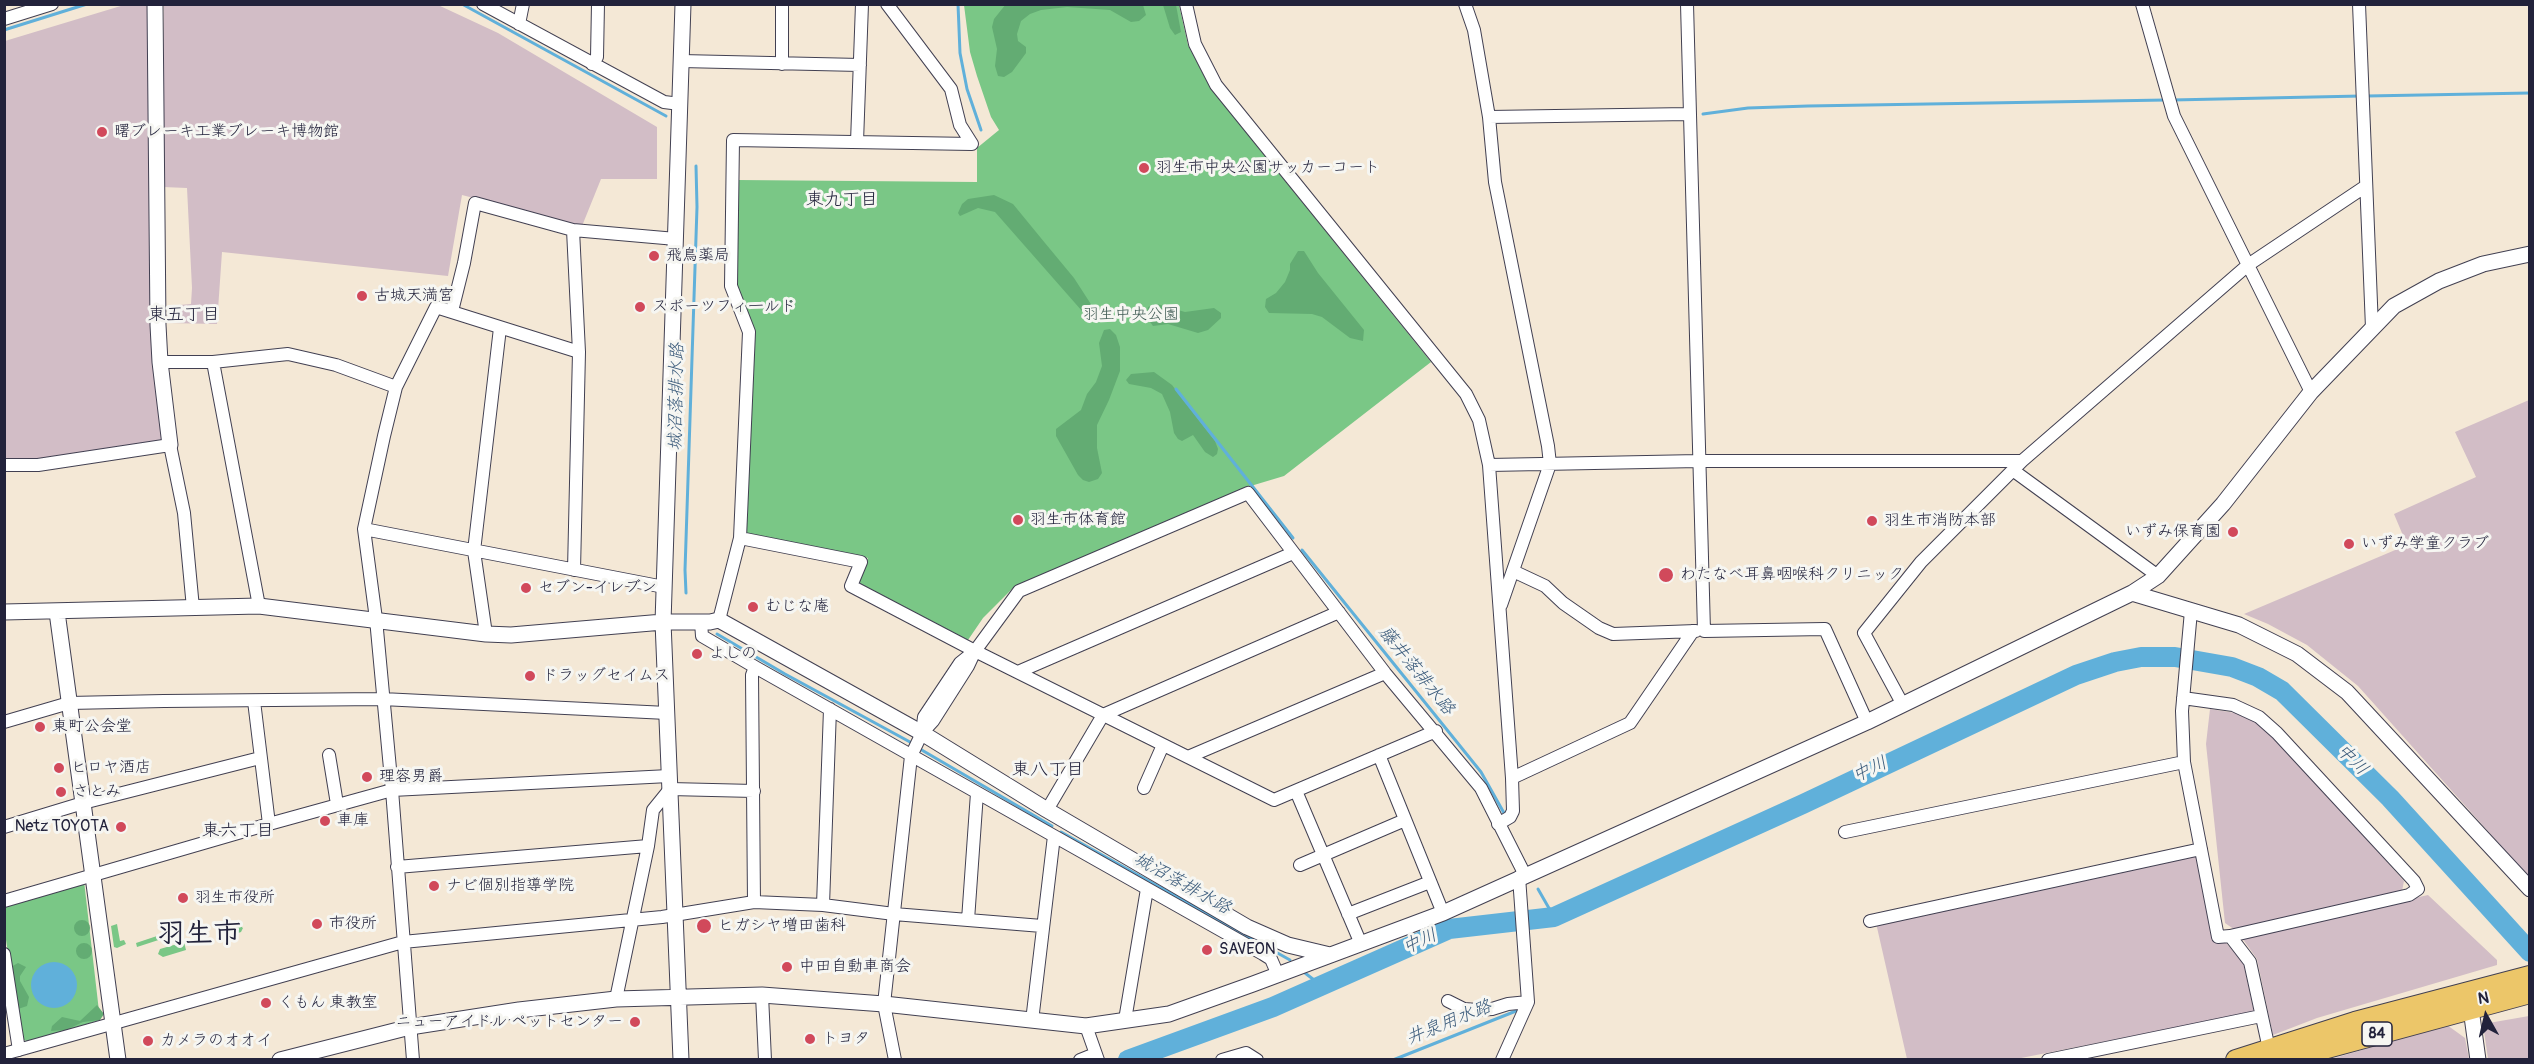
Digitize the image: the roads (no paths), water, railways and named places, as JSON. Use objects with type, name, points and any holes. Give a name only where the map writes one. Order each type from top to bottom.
[{"type":"main road","name":"84","points":[[2236,1059],[2276,1054],[2525,986]]},
{"type":"street","points":[[7,4],[7,19],[52,4]]},
{"type":"street","points":[[155,4],[160,362],[170,445],[184,513],[193,608]]},
{"type":"street","points":[[483,4],[664,102],[680,104]]},
{"type":"street","points":[[519,24],[523,4]]},
{"type":"street","points":[[592,64],[597,57],[598,4]]},
{"type":"street","points":[[681,1059],[663,622],[683,4]]},
{"type":"street","points":[[782,4],[782,64]]},
{"type":"street","points":[[857,142],[862,4]]},
{"type":"street","points":[[719,620],[740,538],[750,332],[731,286],[733,140],[972,144],[960,125],[951,89],[887,4]]},
{"type":"street","points":[[1186,4],[1195,44],[1216,85],[1466,394],[1479,420],[1489,465],[1514,811],[1510,817],[1498,824]]},
{"type":"street","points":[[1465,4],[1474,30],[1489,117],[1495,182],[1550,464],[1499,612]]},
{"type":"street","points":[[1512,778],[1630,723],[1698,631],[1700,461],[1687,4]]},
{"type":"street","points":[[2142,4],[2174,116],[2311,392]]},
{"type":"street","points":[[2359,4],[2372,328]]},
{"type":"street","points":[[681,61],[860,65]]},
{"type":"street","points":[[1489,117],[1689,114]]},
{"type":"street","points":[[1903,705],[1864,633],[1921,562],[2018,466],[2248,265],[2366,186]]},
{"type":"street","points":[[452,311],[475,204],[573,230],[676,239]]},
{"type":"street","points":[[573,230],[579,352],[574,570]]},
{"type":"street","points":[[280,1059],[410,1028],[519,1010],[616,999],[678,996],[762,994],[884,1004],[1086,1026],[1169,1014],[1278,975],[1443,913],[1867,722],[2132,593],[2158,576],[2223,504],[2311,392],[2394,306],[2439,281],[2482,264],[2529,254]]},
{"type":"street","points":[[414,1059],[376,619],[364,529],[396,387],[436,307],[579,352]]},
{"type":"street","points":[[486,634],[474,550],[500,328]]},
{"type":"street","points":[[160,362],[213,362],[288,354],[336,365],[396,387]]},
{"type":"street","points":[[213,362],[259,606]]},
{"type":"street","points":[[4,465],[38,465],[170,445]]},
{"type":"street","points":[[1489,465],[1700,461],[2018,466],[2158,576]]},
{"type":"street","points":[[895,1059],[884,1004],[910,756],[922,733],[924,717],[960,663],[975,651],[1019,591],[1248,493],[1385,673],[1436,731],[1481,788],[1522,876],[1528,1002],[1502,1059]]},
{"type":"street","points":[[364,529],[664,587]]},
{"type":"street","points":[[740,538],[861,562],[851,586],[975,651],[1274,800],[1436,731]]},
{"type":"street","points":[[1018,672],[1293,553]]},
{"type":"street","points":[[1513,571],[1545,586],[1563,603],[1599,628],[1613,634],[1825,628],[1867,722]]},
{"type":"street","points":[[2132,593],[2191,618],[2239,625],[2298,654],[2347,692],[2529,889]]},
{"type":"street","points":[[4,612],[259,606],[486,634],[511,635],[663,622],[719,620],[922,733],[1047,810],[1247,927],[1288,945],[1330,956]]},
{"type":"street","points":[[57,612],[118,1059]]},
{"type":"street","points":[[1047,810],[1103,715],[1339,612]]},
{"type":"street","points":[[2183,698],[2233,705],[2259,717],[2277,733],[2366,829],[2414,881],[2418,889],[2409,895],[2218,937],[2184,762],[2183,698],[2191,618]]},
{"type":"street","points":[[701,622],[702,636],[910,756],[1263,954],[1270,960],[1278,975]]},
{"type":"street","points":[[754,667],[752,675],[754,902]]},
{"type":"street","points":[[1188,758],[1385,673]]},
{"type":"street","points":[[4,722],[69,703],[382,699],[667,713]]},
{"type":"street","points":[[254,701],[269,824]]},
{"type":"street","points":[[824,905],[830,710]]},
{"type":"street","points":[[1144,788],[1163,745]]},
{"type":"street","points":[[329,755],[337,804]]},
{"type":"street","points":[[1379,755],[1443,913]]},
{"type":"street","points":[[4,827],[83,803],[260,758]]},
{"type":"street","points":[[1845,832],[2184,762]]},
{"type":"street","points":[[616,999],[648,846],[653,810],[670,783]]},
{"type":"street","points":[[4,902],[337,804],[392,790],[670,783],[754,790]]},
{"type":"street","points":[[1296,791],[1361,944]]},
{"type":"street","points":[[968,920],[977,793]]},
{"type":"street","points":[[1032,1021],[1052,835],[1061,818]]},
{"type":"street","points":[[1300,865],[1405,820]]},
{"type":"street","points":[[397,867],[648,846]]},
{"type":"street","points":[[1870,921],[2201,849]]},
{"type":"street","points":[[1348,914],[1430,882]]},
{"type":"street","points":[[1125,1020],[1147,889]]},
{"type":"street","points":[[4,1054],[403,942],[633,920],[754,902],[824,905],[894,914],[1042,926]]},
{"type":"street","points":[[2230,936],[2250,962],[2261,1016],[2276,1054]]},
{"type":"street","points":[[4,954],[19,1050]]},
{"type":"street","points":[[762,994],[765,1059]]},
{"type":"street","points":[[1448,1001],[1464,1009],[1478,1010],[1492,1010],[1508,1004],[1528,1002]]},
{"type":"street","points":[[2468,1001],[2478,1059]]},
{"type":"street","points":[[2048,1059],[2261,1016]]},
{"type":"street","points":[[1080,1059],[1096,1057],[1086,1026]]},
{"type":"street","points":[[1222,1059],[1246,1053],[1257,1059]]},
{"type":"water","points":[[54,962],[70,969],[77,985],[70,1001],[54,1008],[38,1001],[31,985],[38,969]]},
{"type":"waterway","name":"城沼落排水路","points":[[4,30],[87,4]]},
{"type":"waterway","name":"城沼落排水路","points":[[462,4],[666,116]]},
{"type":"waterway","name":"藤井落排水路","points":[[958,4],[960,53],[967,89],[981,130]]},
{"type":"waterway","points":[[2367,96],[2530,93]]},
{"type":"waterway","points":[[2172,100],[2361,96]]},
{"type":"waterway","points":[[1703,114],[1748,108],[1808,106],[2166,100]]},
{"type":"waterway","name":"城沼落排水路","points":[[686,593],[697,207],[696,166]]},
{"type":"waterway","name":"藤井落排水路","points":[[1176,389],[1293,538]]},
{"type":"waterway","name":"藤井落排水路","points":[[1302,550],[1481,772],[1504,813]]},
{"type":"waterway","name":"城沼落排水路","points":[[717,634],[910,742]]},
{"type":"waterway","name":"中川","points":[[1128,1060],[1273,1007],[1449,929],[1554,917],[1803,804],[2076,675],[2115,662],[2141,657],[2175,657],[2232,667],[2258,677],[2282,691],[2390,798],[2530,952]]},
{"type":"waterway","name":"城沼落排水路","points":[[920,749],[1052,826]]},
{"type":"waterway","name":"城沼落排水路","points":[[1061,832],[1290,960]]},
{"type":"waterway","name":"藤井落排水路","points":[[1538,889],[1554,917]]},
{"type":"waterway","name":"城沼落排水路","points":[[1305,973],[1322,986]]},
{"type":"waterway","name":"井泉用水路","points":[[1393,1060],[1516,1011]]},
{"type":"place","name":"曙ブレーキ工業ブレーキ博物館","points":[[102,132]]},
{"type":"place","name":"羽生市中央公園サッカーコート","points":[[1144,168]]},
{"type":"place","name":"飛鳥薬局","points":[[654,256]]},
{"type":"place","name":"古城天満宮","points":[[362,296]]},
{"type":"place","name":"スポーツフィ一ルド","points":[[640,307]]},
{"type":"place","name":"羽生市体育館","points":[[1018,520]]},
{"type":"place","name":"羽生市消防本部","points":[[1872,521]]},
{"type":"place","name":"いずみ保育園","points":[[2233,532]]},
{"type":"place","name":"いずみ学童クラブ","points":[[2349,544]]},
{"type":"place","name":"わたなべ耳鼻咽喉科クリニック","points":[[1666,575]]},
{"type":"place","name":"セブン-イレブン","points":[[526,588]]},
{"type":"place","name":"むじな庵","points":[[753,607]]},
{"type":"place","name":"よしの","points":[[697,654]]},
{"type":"place","name":"ドラッグセイムス","points":[[530,676]]},
{"type":"place","name":"東町公会堂","points":[[40,727]]},
{"type":"place","name":"ヒロヤ酒店","points":[[59,768]]},
{"type":"place","name":"理容男爵","points":[[367,777]]},
{"type":"place","name":"さとみ","points":[[61,792]]},
{"type":"place","name":"車庫","points":[[325,821]]},
{"type":"place","name":"Netz TOYOTA","points":[[121,827]]},
{"type":"place","name":"ナビ個別指導学院","points":[[434,886]]},
{"type":"place","name":"羽生市役所","points":[[183,898]]},
{"type":"place","name":"市役所","points":[[317,924]]},
{"type":"place","name":"ヒガシヤ増田歯科","points":[[704,926]]},
{"type":"place","name":"SAVEON","points":[[1207,950]]},
{"type":"place","name":"中田自動車商会","points":[[787,967]]},
{"type":"place","name":"くもん 東教室","points":[[266,1003]]},
{"type":"place","name":"ニューアイドル ペットセンター","points":[[635,1022]]},
{"type":"place","name":"トヨタ","points":[[810,1039]]},
{"type":"place","name":"カメラのオオイ","points":[[148,1041]]},
{"type":"district","name":"東九丁目","points":[[842,200]]},
{"type":"district","name":"東五丁目","points":[[184,315]]},
{"type":"district","name":"東八丁目","points":[[1048,770]]},
{"type":"district","name":"東六丁目","points":[[238,831]]},
{"type":"district","name":"羽生市","points":[[199,935]]},
{"type":"park label","name":"羽生中央公園","points":[[1131,315]]}]
